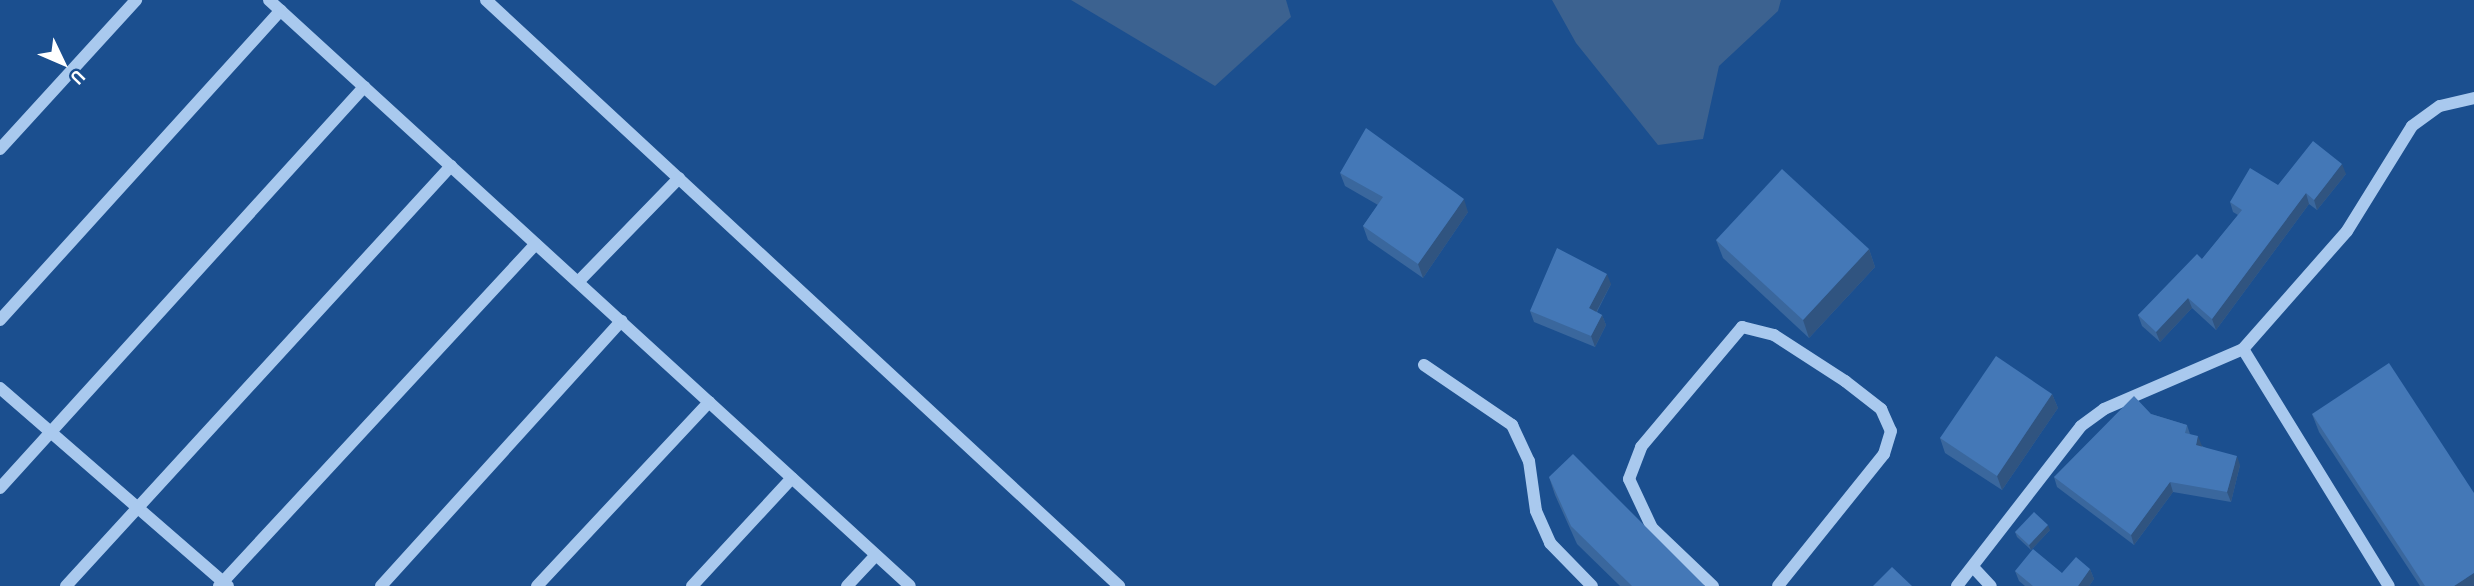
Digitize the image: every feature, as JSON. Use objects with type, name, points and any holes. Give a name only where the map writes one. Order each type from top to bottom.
[{"type":"street","points":[[0,149],[136,0]]},
{"type":"street","points":[[269,0],[910,586]]},
{"type":"street","points":[[486,0],[1119,586]]},
{"type":"street","points":[[0,320],[281,10]]},
{"type":"street","points":[[0,488],[364,87]]},
{"type":"street","points":[[1957,586],[2090,417],[2244,349],[2347,231],[2412,126],[2440,106],[2474,97]]},
{"type":"street","points":[[66,586],[451,166]]},
{"type":"street","points":[[578,282],[679,178]]},
{"type":"street","points":[[0,388],[138,506],[223,584],[536,244]]},
{"type":"street","points":[[381,586],[621,321]]},
{"type":"street","points":[[1713,586],[1652,528],[1629,479],[1640,447],[1742,327],[1774,335],[1845,381],[1881,409],[1891,431],[1884,454],[1778,586]]},
{"type":"street","points":[[2244,349],[2389,586]]},
{"type":"street","points":[[1424,365],[1512,425],[1529,461],[1531,493],[1546,535],[1592,586]]},
{"type":"street","points":[[537,586],[709,402]]},
{"type":"street","points":[[692,586],[792,478]]},
{"type":"street","points":[[847,586],[876,555]]},
{"type":"street","points":[[1973,567],[1991,586]]},
{"type":"water","points":[[1071,0],[1286,0],[1291,17],[1215,86]]},
{"type":"water","points":[[1552,0],[1781,0],[1778,11],[1719,66],[1703,139],[1658,145],[1576,43]]},
{"type":"building","points":[[1366,128],[1464,199],[1418,264],[1363,226],[1383,197],[1340,173]]},
{"type":"building","points":[[2313,141],[2342,164],[2314,200],[2306,193],[2212,319],[2188,298],[2156,332],[2138,315],[2197,254],[2202,259],[2242,210],[2230,202],[2250,168],[2278,185]]},
{"type":"building","points":[[1782,169],[1869,249],[1803,320],[1716,240]]},
{"type":"building","points":[[1557,248],[1607,274],[1589,308],[1602,315],[1591,336],[1530,311]]},
{"type":"building","points":[[1996,356],[2052,394],[1997,476],[1940,438]]},
{"type":"building","points":[[2389,363],[2474,493],[2474,573],[2454,586],[2425,586],[2312,414]]},
{"type":"building","points":[[2134,396],[2151,414],[2187,425],[2185,433],[2198,436],[2196,445],[2237,456],[2227,492],[2170,482],[2131,535],[2054,477]]},
{"type":"building","points":[[1573,454],[1705,586],[1632,586],[1571,526],[1549,477]]},
{"type":"building","points":[[2034,512],[2048,525],[2029,545],[2015,532]]},
{"type":"building","points":[[2033,549],[2062,573],[2076,557],[2090,569],[2078,586],[2033,586],[2015,571]]},
{"type":"building","points":[[1892,567],[1912,586],[1873,586]]}]
